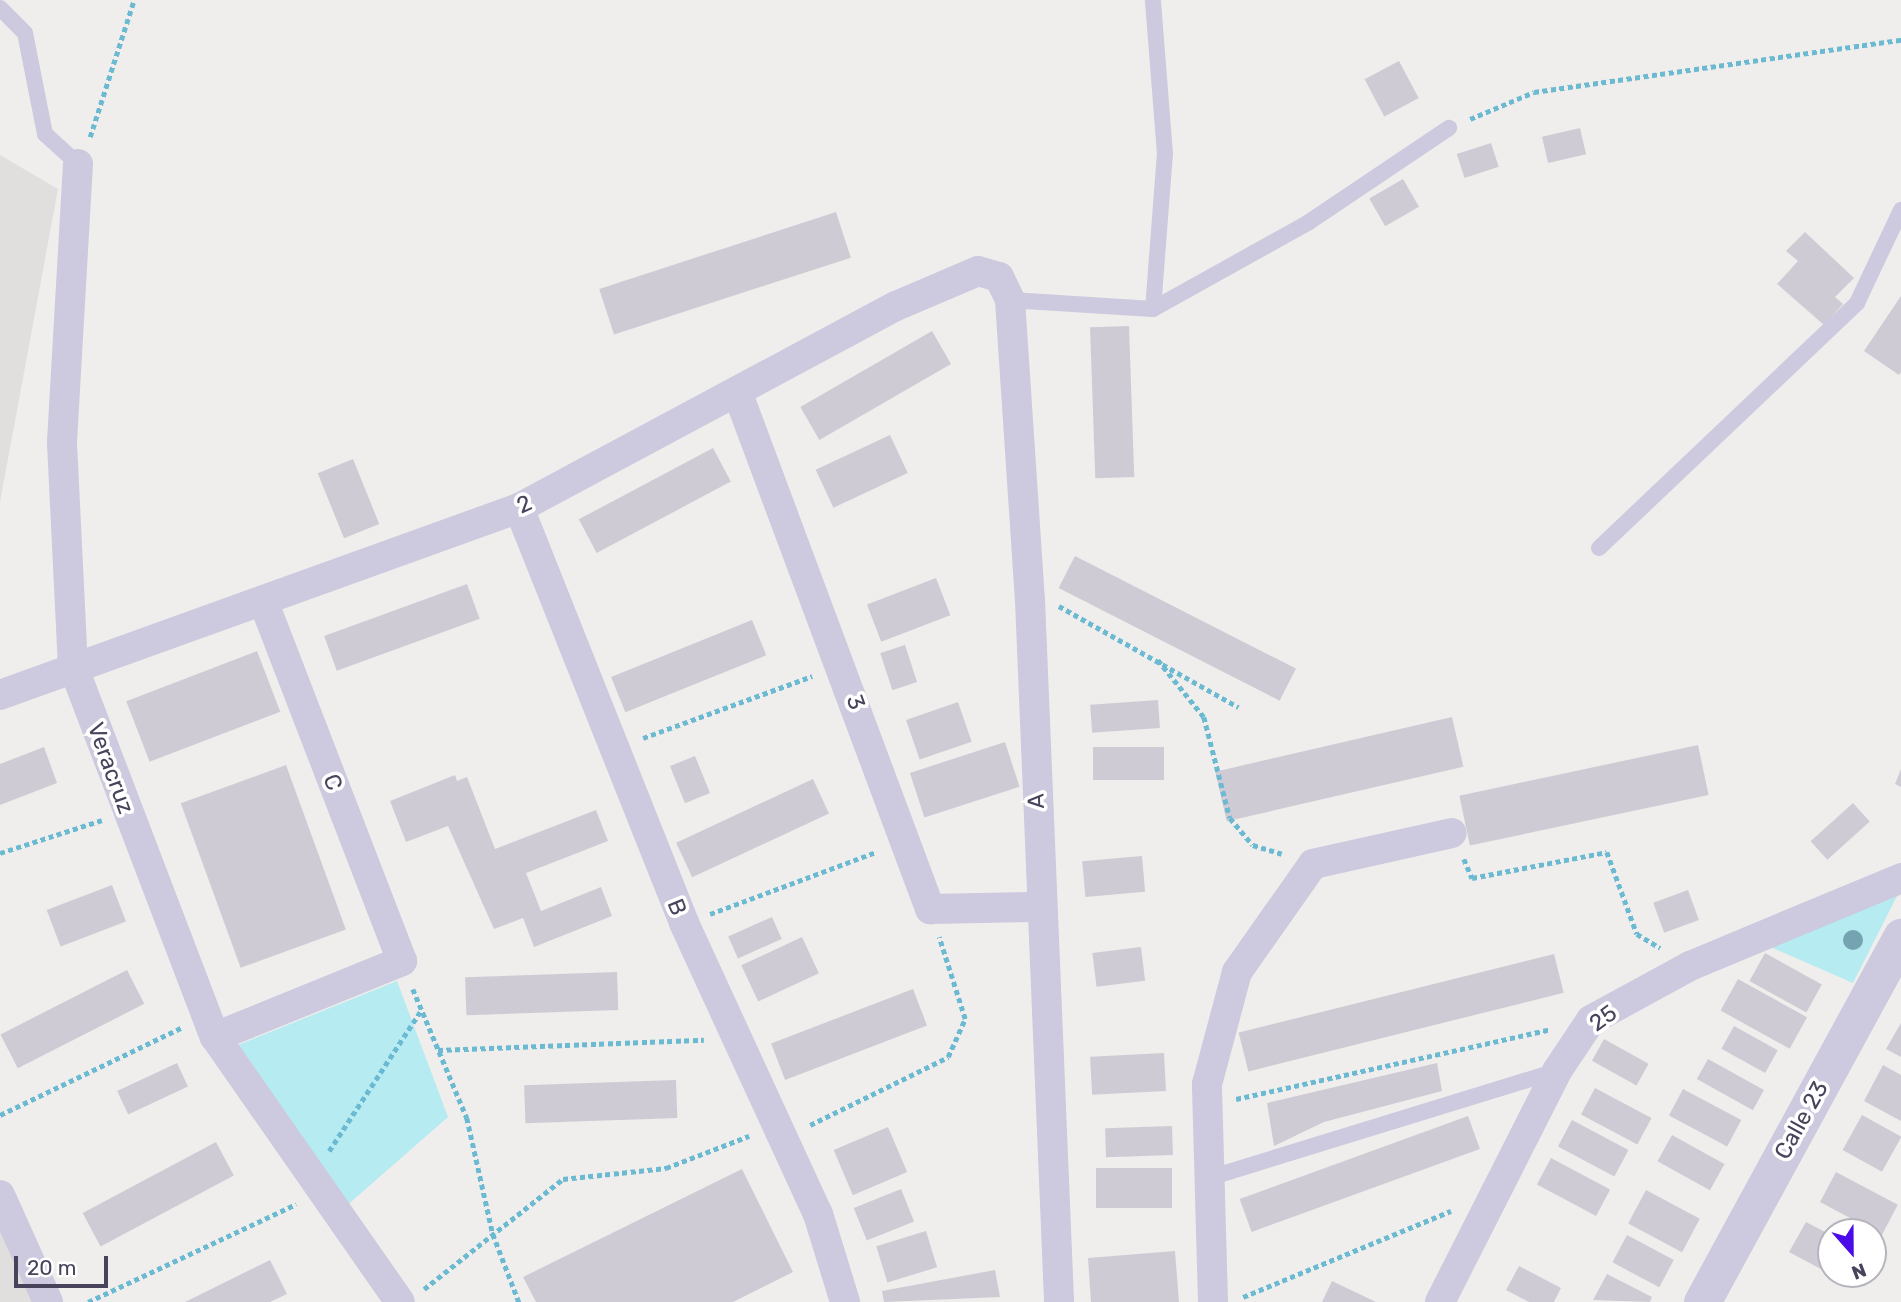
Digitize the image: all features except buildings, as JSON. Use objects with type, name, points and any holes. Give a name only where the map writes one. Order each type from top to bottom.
[{"type":"street","name":"Veracruz","points":[[78,164],[62,443],[73,666],[211,1026],[315,1187],[409,1298]]},
{"type":"street","name":"2","points":[[0,695],[73,666],[264,603],[519,508],[738,394],[896,306],[978,271],[999,276],[1010,300]]},
{"type":"street","name":"A","points":[[1010,300],[1030,600],[1039,907],[1059,1302]]},
{"type":"street","name":"3","points":[[738,394],[843,665],[930,909]]},
{"type":"street","name":"B","points":[[519,508],[612,749],[684,923],[818,1214],[845,1302]]},
{"type":"street","name":"C","points":[[211,1026],[402,961],[264,603]]},
{"type":"street","points":[[1213,1302],[1207,1106],[1237,972],[1313,864],[1451,833]]},
{"type":"street","name":"25","points":[[1440,1302],[1557,1071],[1591,1020],[1690,966],[1901,878]]},
{"type":"street","points":[[930,909],[1039,907]]},
{"type":"street","name":"Calle 23","points":[[1702,1302],[1901,937]]},
{"type":"street","points":[[0,1195],[48,1302]]},
{"type":"lane","points":[[1153,0],[1165,155],[1153,309]]},
{"type":"lane","points":[[0,8],[24,33],[45,134],[78,164]]},
{"type":"lane","points":[[1010,300],[1153,309],[1309,222],[1449,128]]},
{"type":"lane","points":[[1599,548],[1857,303],[1901,210]]},
{"type":"lane","points":[[1209,1178],[1557,1071]]},
{"type":"path","points":[[78,164],[104,105],[134,0]]},
{"type":"path","points":[[1449,128],[1534,92],[1901,40]]},
{"type":"path","points":[[1030,600],[1077,612],[1238,707]]},
{"type":"path","points":[[1158,660],[1203,717],[1230,818],[1253,845],[1313,864]]},
{"type":"path","points":[[612,749],[843,665]]},
{"type":"path","points":[[0,853],[127,812]]},
{"type":"path","points":[[1451,833],[1472,878],[1607,852],[1637,934],[1690,966]]},
{"type":"path","points":[[684,923],[907,841]]},
{"type":"path","points":[[409,1298],[563,1179],[666,1168],[780,1132],[948,1057],[965,1019],[930,909]]},
{"type":"path","points":[[88,1302],[315,1187],[421,1012],[467,1118],[493,1234],[519,1302]]},
{"type":"path","points":[[1207,1106],[1591,1020]]},
{"type":"path","points":[[0,1115],[211,1026]]},
{"type":"path","points":[[438,1050],[736,1039]]},
{"type":"path","points":[[1233,1302],[1298,1270],[1494,1194]]},
{"type":"shaded area","points":[[0,155],[58,189],[0,502]]},
{"type":"shaded area","points":[[1900,890],[1853,983],[1768,946]]},
{"type":"shaded area","points":[[397,981],[448,1117],[344,1208],[238,1045]]},
{"type":"shaded area","points":[[0,1222],[39,1302],[0,1302]]}]
